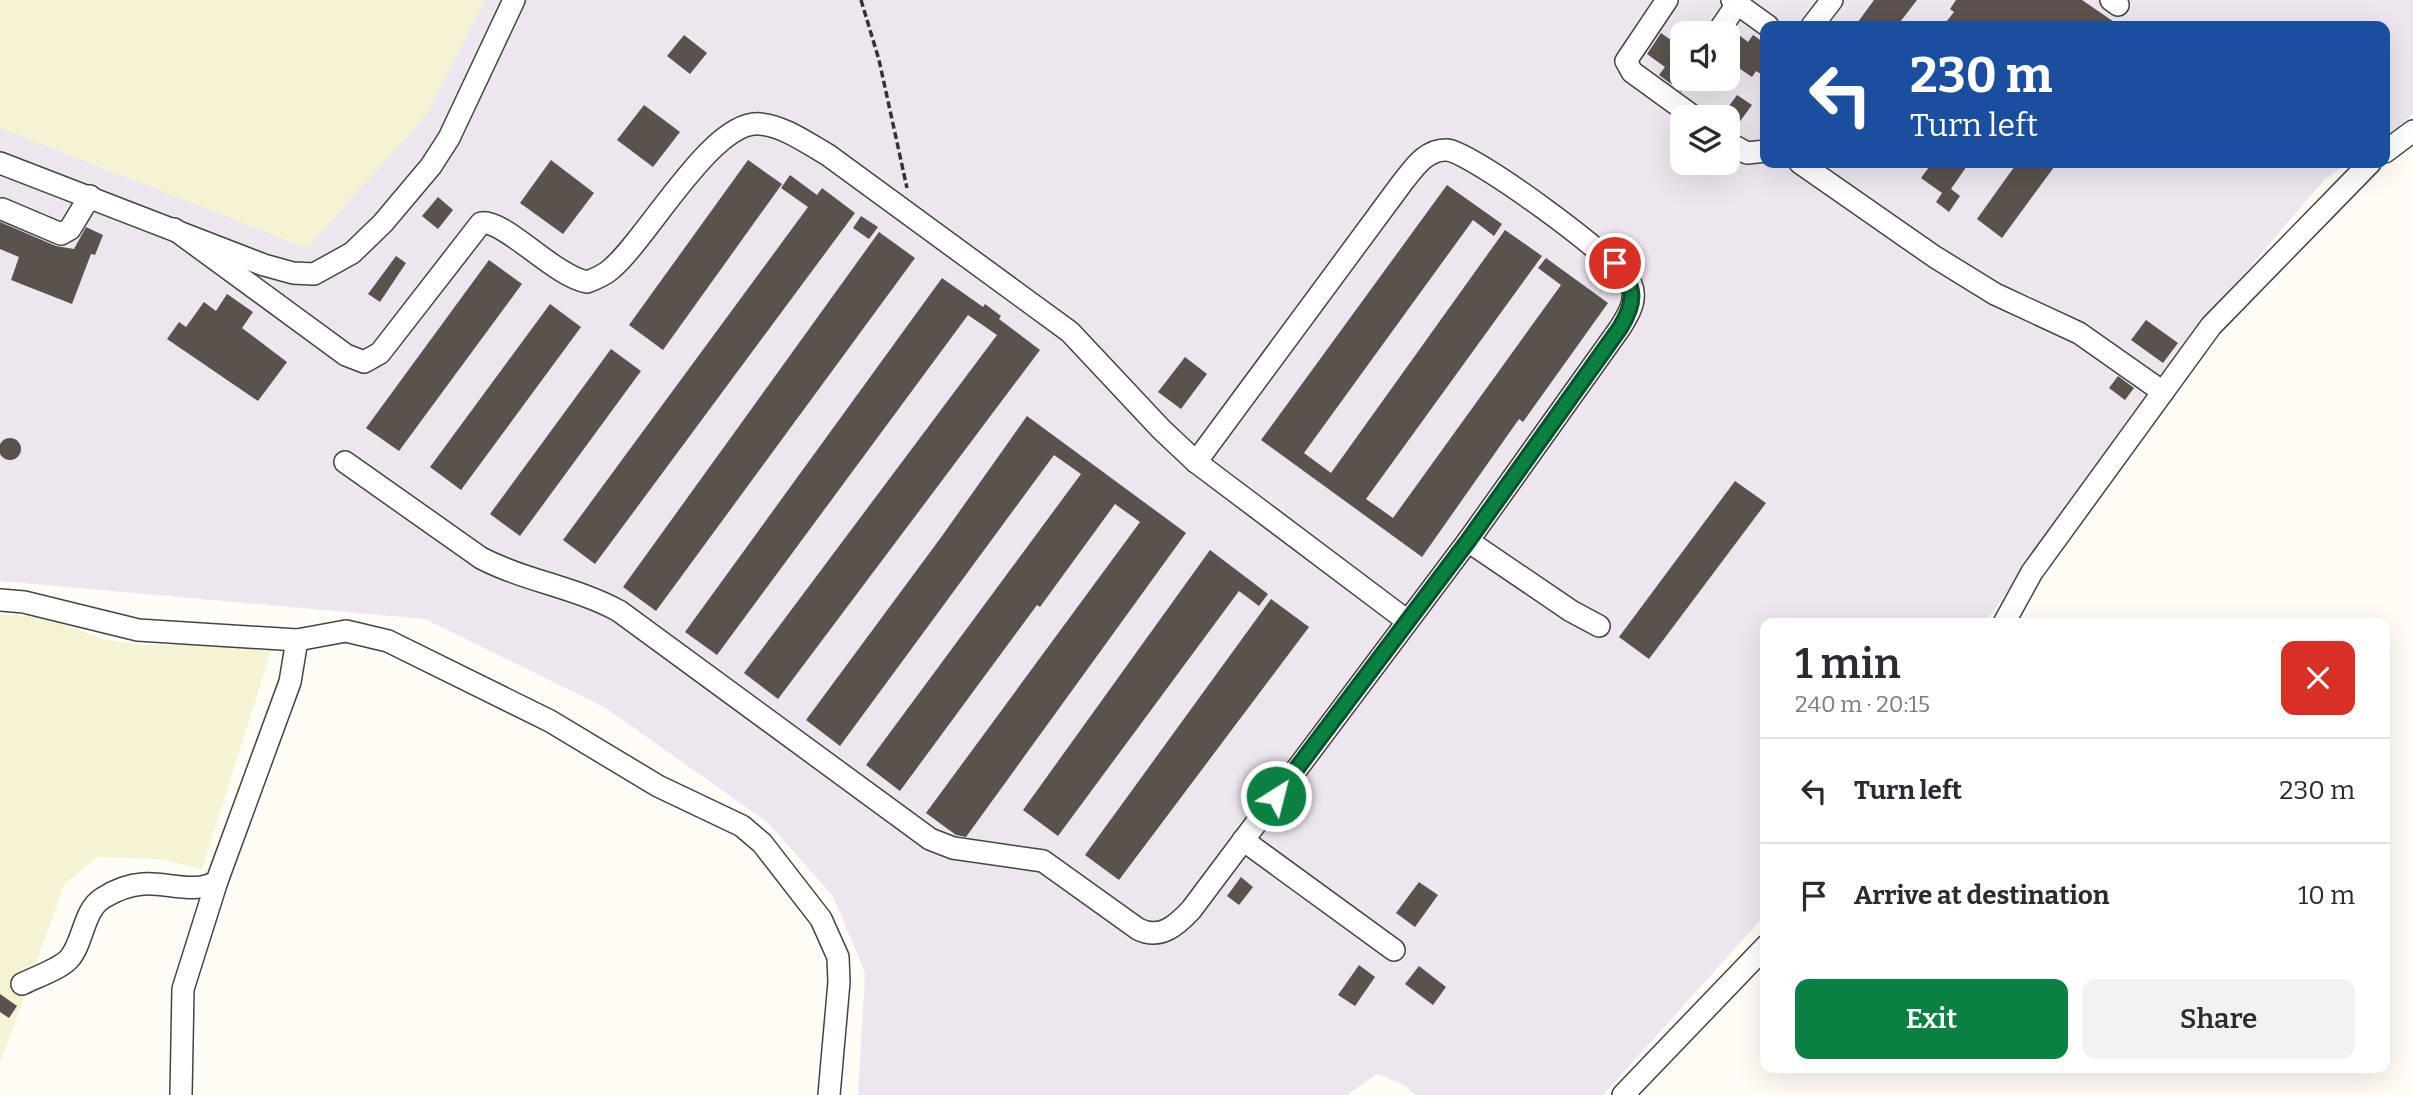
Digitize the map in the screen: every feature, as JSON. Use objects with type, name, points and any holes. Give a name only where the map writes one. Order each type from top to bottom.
[{"type":"lane","points":[[0,163],[264,265],[293,273],[314,274],[352,253],[391,214],[431,166],[449,138],[514,0]]},
{"type":"lane","points":[[1667,0],[1626,61],[1632,72],[1677,105]]},
{"type":"lane","points":[[1816,21],[1832,0]]},
{"type":"lane","points":[[1724,21],[1734,2],[1761,21]]},
{"type":"lane","points":[[174,229],[346,355],[364,362],[380,353],[481,223],[498,226],[564,275],[587,282],[611,269],[719,141],[745,125],[760,124],[796,136],[905,210],[1070,332],[1161,429],[1196,462],[1406,620]]},
{"type":"lane","points":[[2390,148],[2413,131]]},
{"type":"lane","points":[[1740,149],[1747,153],[1760,152]]},
{"type":"lane","points":[[345,462],[481,558],[502,569],[596,598],[619,611],[930,839],[953,848],[1043,861],[1146,933],[1170,930],[1181,921],[1468,541],[1620,328],[1634,296],[1624,273],[1608,257],[1508,184],[1453,151],[1434,152],[1413,168],[1196,462]]},
{"type":"lane","points":[[1807,168],[1935,257],[1995,294],[2079,333],[2163,393]]},
{"type":"lane","points":[[2007,618],[2032,572],[2211,326],[2365,168]]},
{"type":"lane","points":[[2,209],[61,234],[70,229],[90,196]]},
{"type":"lane","points":[[1468,541],[1571,611],[1599,626]]},
{"type":"lane","points":[[0,600],[24,602],[138,629],[297,640],[346,631],[388,641],[550,721],[658,786],[742,827],[762,843],[821,919],[838,957],[839,982],[829,1095]]},
{"type":"lane","points":[[181,1095],[183,989],[217,881],[290,682],[297,640]]},
{"type":"lane","points":[[1243,840],[1394,950]]},
{"type":"lane","points":[[22,984],[67,961],[79,943],[92,910],[100,899],[124,888],[143,884],[206,887],[217,881]]},
{"type":"lane","points":[[1623,1095],[1760,952]]},
{"type":"path","points":[[861,0],[879,60],[907,189],[905,210]]},
{"type":"shaded area","points":[[0,0],[484,0],[426,115],[307,248],[0,128]]},
{"type":"shaded area","points":[[484,0],[2413,0],[2413,114],[2390,135],[2390,21],[1760,21],[1760,168],[2342,168],[2325,179],[2191,336],[1989,618],[1760,618],[1760,921],[1603,1095],[1415,1095],[1404,1085],[1377,1074],[1347,1095],[858,1095],[865,973],[833,896],[767,822],[604,707],[425,619],[0,581],[0,128],[27,137],[426,115]]},
{"type":"shaded area","points":[[0,615],[40,616],[103,639],[143,645],[273,645],[202,869],[159,859],[97,857],[64,885],[0,1064]]},
{"type":"building","points":[[1874,0],[1917,0],[1901,21],[1859,21]]},
{"type":"building","points":[[1956,0],[2082,0],[2113,21],[1947,21],[1954,12],[1950,9]]},
{"type":"building","points":[[1661,33],[1670,39],[1670,83],[1659,75],[1665,67],[1647,54]]},
{"type":"building","points":[[684,35],[707,53],[690,74],[667,56]]},
{"type":"building","points":[[1753,35],[1760,40],[1760,73],[1756,71],[1752,77],[1740,69],[1740,36],[1748,42]]},
{"type":"building","points":[[1737,95],[1752,105],[1740,121],[1740,105],[1730,105]]},
{"type":"building","points":[[644,105],[680,132],[653,167],[617,140]]},
{"type":"building","points":[[551,160],[594,193],[563,234],[520,203]]},
{"type":"building","points":[[748,160],[782,184],[663,350],[629,325]]},
{"type":"building","points":[[1928,168],[1966,168],[1951,189],[1960,196],[1949,212],[1936,202],[1942,193],[1921,178]]},
{"type":"building","points":[[2013,168],[2053,168],[2002,238],[1977,219]]},
{"type":"building","points":[[790,175],[817,195],[822,188],[855,213],[595,564],[563,540],[808,207],[781,188]]},
{"type":"building","points":[[1447,185],[1502,224],[1494,236],[1473,220],[1304,453],[1331,473],[1505,230],[1542,256],[1366,499],[1393,518],[1561,285],[1538,268],[1546,258],[1608,303],[1523,422],[1519,419],[1422,557],[1261,440]]},
{"type":"building","points":[[438,197],[453,210],[438,229],[422,216]]},
{"type":"building","points":[[861,216],[878,227],[869,239],[853,228]]},
{"type":"building","points":[[0,222],[56,246],[74,249],[86,227],[103,235],[95,255],[91,254],[72,304],[11,280],[19,257],[0,249]]},
{"type":"building","points":[[879,232],[915,258],[656,611],[623,587]]},
{"type":"building","points":[[396,256],[406,263],[380,302],[368,294]]},
{"type":"building","points":[[489,260],[522,284],[399,451],[366,428]]},
{"type":"building","points":[[942,278],[983,307],[985,304],[1001,316],[999,319],[1040,350],[778,699],[744,673],[997,335],[968,315],[717,655],[685,632]]},
{"type":"building","points":[[227,294],[253,312],[242,328],[287,362],[258,401],[167,339],[179,322],[186,327],[204,302],[216,311]]},
{"type":"building","points":[[550,304],[581,327],[461,490],[430,467]]},
{"type":"building","points":[[2146,320],[2178,343],[2163,363],[2131,340]]},
{"type":"building","points":[[611,349],[641,371],[520,536],[490,514]]},
{"type":"building","points":[[1185,357],[1207,374],[1181,409],[1158,392]]},
{"type":"building","points":[[2118,376],[2134,388],[2125,400],[2109,388]]},
{"type":"building","points":[[1027,416],[1186,533],[966,837],[956,835],[926,813],[1140,522],[1115,504],[900,791],[866,765],[1081,474],[1054,455],[840,746],[806,720]]},
{"type":"building","points":[[10,438],[18,441],[21,449],[18,457],[10,460],[2,457],[-1,449],[2,441]]},
{"type":"building","points":[[1735,481],[1766,503],[1649,659],[1619,637]]},
{"type":"building","points":[[1210,550],[1268,594],[1259,606],[1239,591],[1058,836],[1023,810]]},
{"type":"building","points":[[1271,599],[1309,627],[1119,880],[1085,855]]},
{"type":"building","points":[[1241,877],[1253,887],[1239,905],[1227,896]]},
{"type":"building","points":[[1419,882],[1438,895],[1415,927],[1396,913]]},
{"type":"building","points":[[1359,965],[1375,977],[1355,1006],[1338,995]]},
{"type":"building","points":[[1419,966],[1446,987],[1433,1005],[1405,984]]},
{"type":"building","points":[[0,994],[17,1006],[9,1018],[0,1012]]},
{"type":"route","points":[[1276,796],[1406,620],[1432,590],[1620,328],[1629,313],[1634,296],[1631,284],[1615,263]]}]
